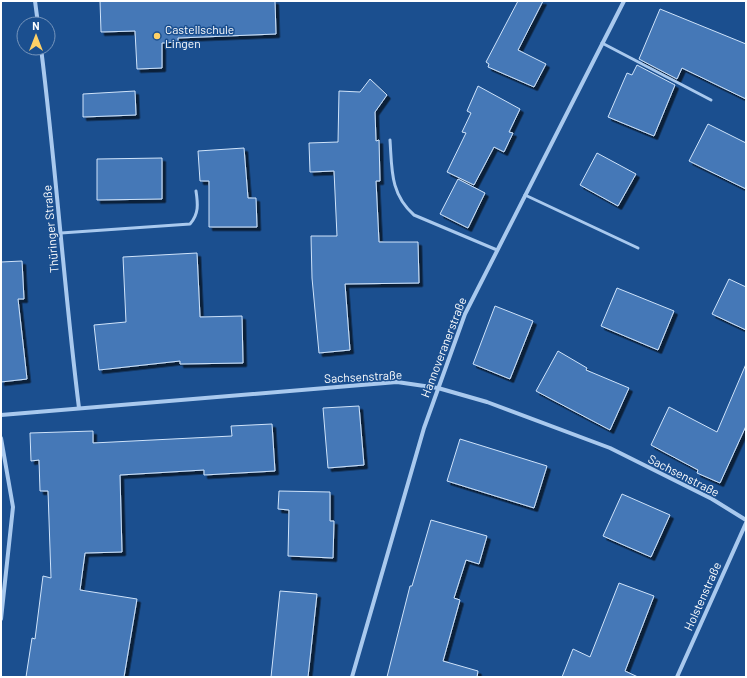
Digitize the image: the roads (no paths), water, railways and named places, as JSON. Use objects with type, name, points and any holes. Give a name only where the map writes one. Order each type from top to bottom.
[{"type":"street","points":[[34,1],[37,16]]},
{"type":"street","name":"Hannoveranerstraße","points":[[352,677],[424,428],[464,314],[624,1]]},
{"type":"street","name":"Thüringer Straße","points":[[42,56],[61,233],[70,339],[79,408]]},
{"type":"street","name":"Sachsenstraße","points":[[1,415],[397,382],[438,388],[487,402],[610,448],[712,499],[746,520]]},
{"type":"street","points":[[1,438],[13,507],[1,619]]},
{"type":"street","name":"Holstenstraße","points":[[677,677],[746,523]]},
{"type":"lane","points":[[602,43],[711,100]]},
{"type":"lane","points":[[390,140],[396,191],[403,205],[414,215],[497,250]]},
{"type":"lane","points":[[61,233],[190,224],[196,218],[198,205],[196,191]]},
{"type":"lane","points":[[525,195],[638,248]]},
{"type":"place","name":"Castellschule Lingen","points":[[157,36]]}]
